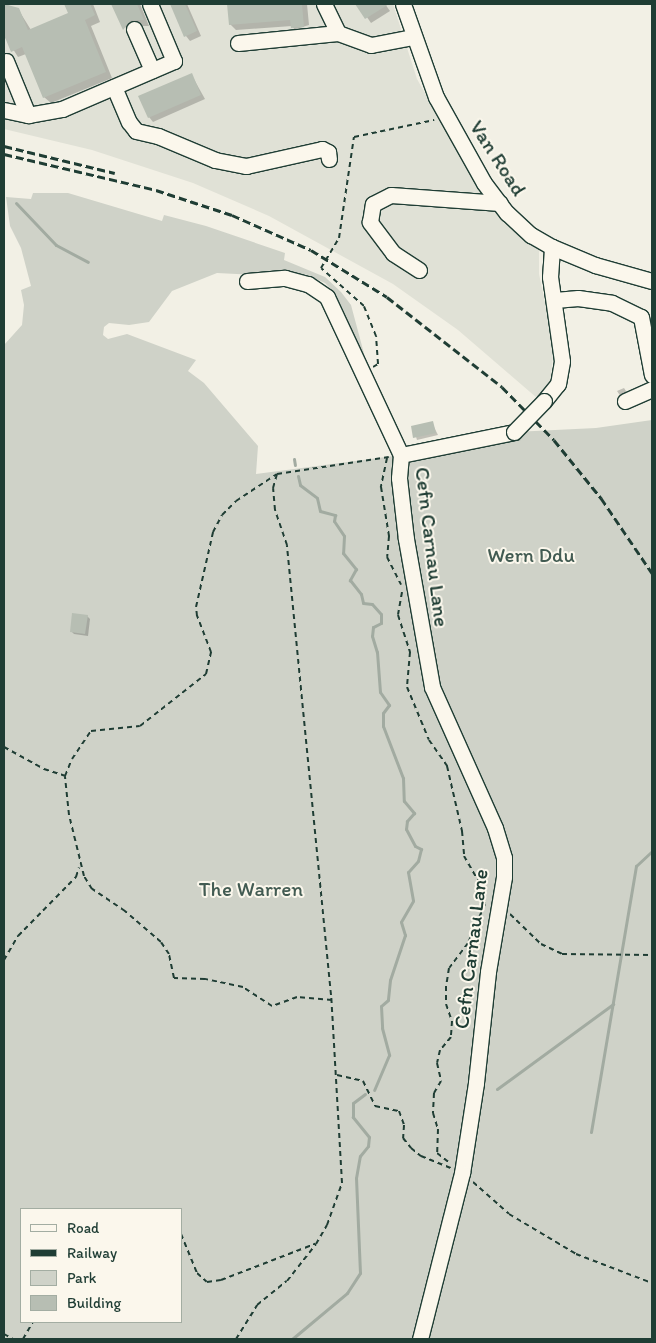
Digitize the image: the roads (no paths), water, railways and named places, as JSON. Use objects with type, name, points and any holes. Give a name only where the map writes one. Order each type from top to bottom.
[{"type":"street","points":[[4,110],[28,115],[62,109],[174,61],[150,4]]},
{"type":"street","points":[[324,4],[338,33]]},
{"type":"street","name":"Van Road","points":[[403,4],[413,37],[447,117],[484,183],[500,204],[531,235],[552,247],[595,265],[652,281]]},
{"type":"street","points":[[134,29],[152,70]]},
{"type":"street","points":[[238,43],[338,33],[371,45],[413,37]]},
{"type":"street","points":[[6,61],[28,115]]},
{"type":"street","points":[[114,87],[136,131],[158,136],[232,164],[246,166],[322,149],[328,152],[329,159]]},
{"type":"street","points":[[419,270],[392,253],[370,222],[373,204],[391,195],[500,204]]},
{"type":"street","points":[[247,281],[285,278],[308,284],[328,297],[362,374],[393,457],[514,432],[558,384],[562,361],[555,300],[550,277],[552,247]]},
{"type":"street","points":[[555,300],[578,298],[612,303],[641,317],[652,374]]},
{"type":"street","points":[[625,401],[652,389]]},
{"type":"street","name":"Cefn Carnau Lane","points":[[393,457],[399,478],[406,539],[432,687],[501,844],[504,877],[502,905],[488,972],[476,1083],[460,1172],[420,1339]]},
{"type":"waterway","points":[[16,203],[56,245],[88,262]]},
{"type":"waterway","points":[[294,459],[295,465]]},
{"type":"waterway","points":[[298,476],[300,485],[317,498],[320,511],[335,515],[334,521],[344,536],[343,553],[356,569],[350,580],[361,594],[363,603],[372,604],[381,614],[381,623],[373,627],[372,636],[377,652],[380,692],[389,705],[383,713],[383,726],[403,778],[404,801],[414,813],[407,821],[406,829],[415,846],[421,849],[418,861],[408,872],[413,901],[401,922],[405,935],[390,980],[388,1000],[381,1006],[382,1028],[389,1055],[374,1090]]},
{"type":"waterway","points":[[591,1132],[636,866],[652,851]]},
{"type":"waterway","points":[[497,1089],[613,1004]]},
{"type":"waterway","points":[[292,1339],[347,1293],[360,1273],[356,1178],[360,1156],[368,1146],[369,1137],[353,1117],[353,1103],[365,1094]]},
{"type":"railway","points":[[4,146],[115,173]]},
{"type":"railway","points":[[4,154],[156,190],[232,215],[311,250],[387,297],[502,387],[554,440],[601,498],[652,573]]},
{"type":"park label","name":"Wern Ddu","points":[[531,555]]},
{"type":"park label","name":"The Warren","points":[[251,889]]}]
